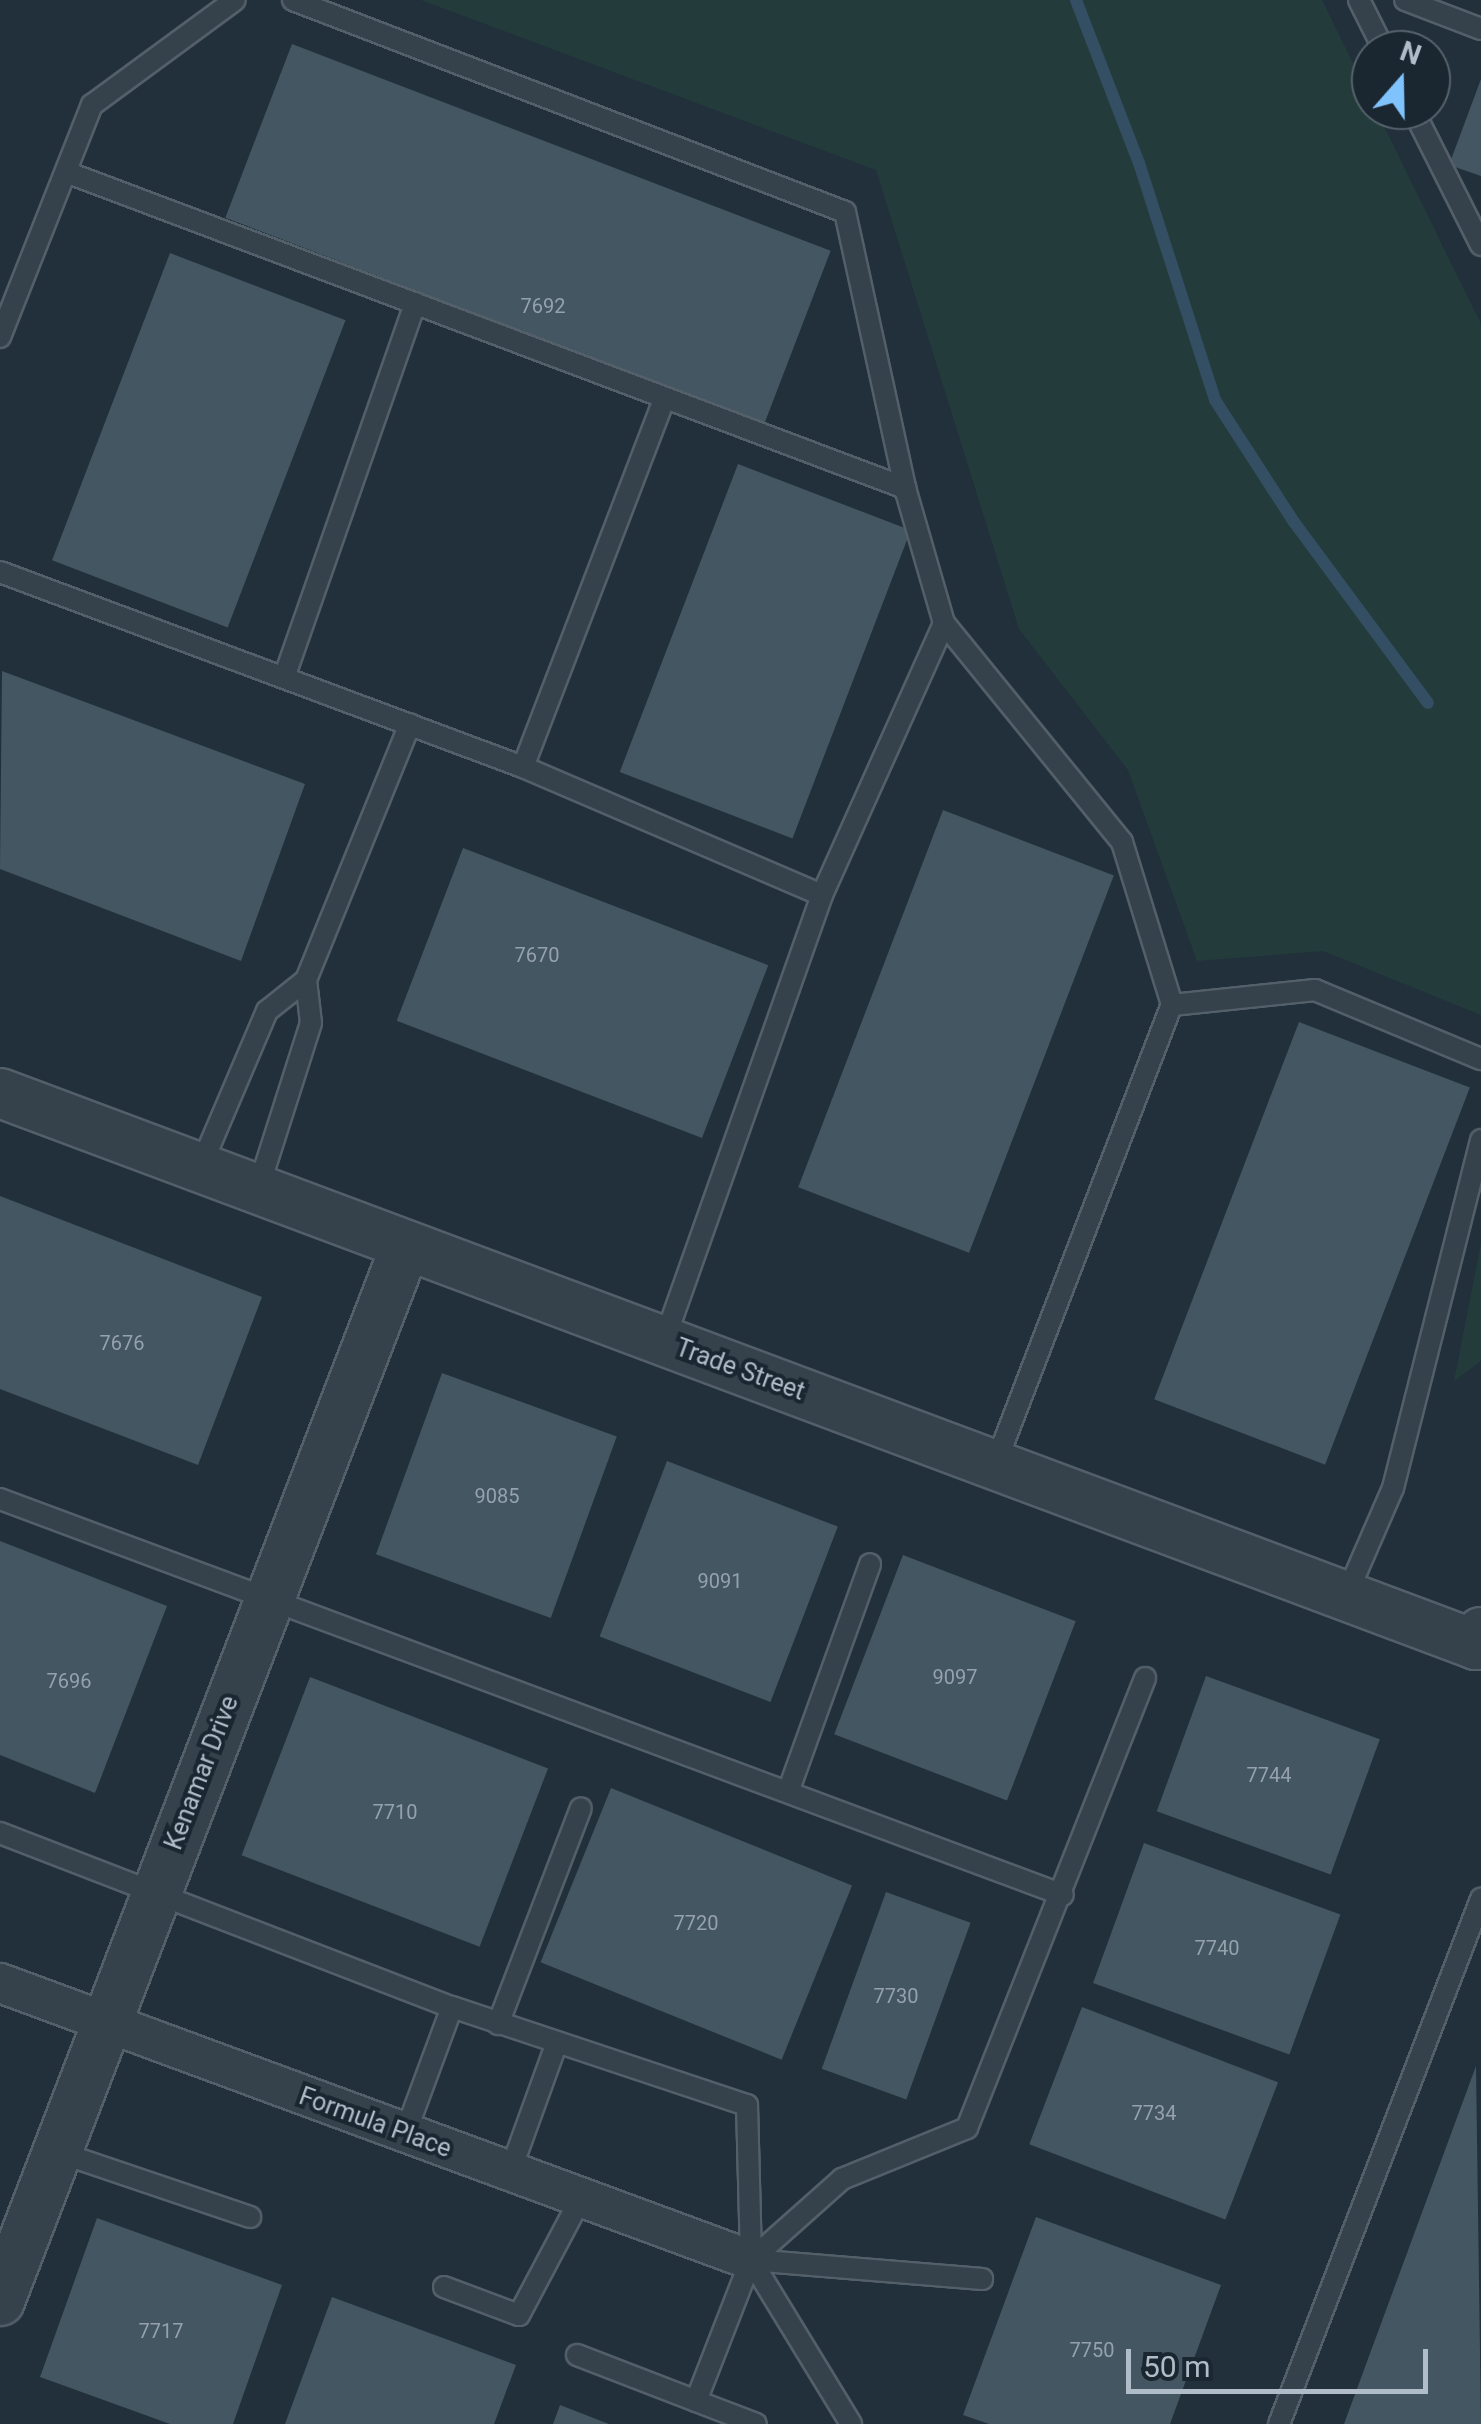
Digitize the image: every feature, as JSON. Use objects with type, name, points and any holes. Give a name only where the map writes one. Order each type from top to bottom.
[{"type":"street","name":"Trade Street","points":[[0,1093],[1346,1596],[1479,1641]]},
{"type":"street","name":"Kenamar Drive","points":[[0,2302],[406,1245]]},
{"type":"street","name":"Formula Place","points":[[0,1983],[751,2260]]},
{"type":"lane","points":[[0,337],[92,105],[235,0]]},
{"type":"lane","points":[[293,0],[845,212],[904,488],[944,623],[1122,842],[1172,1005],[995,1465]]},
{"type":"lane","points":[[1358,0],[1374,30]]},
{"type":"lane","points":[[1405,0],[1481,29]]},
{"type":"lane","points":[[1424,130],[1481,245]]},
{"type":"lane","points":[[66,172],[904,488]]},
{"type":"lane","points":[[285,675],[415,304]]},
{"type":"lane","points":[[522,768],[665,398]]},
{"type":"lane","points":[[0,572],[285,675],[522,768],[822,895]]},
{"type":"lane","points":[[664,1342],[822,895],[944,623]]},
{"type":"lane","points":[[258,1189],[311,1023],[306,980],[410,724]]},
{"type":"lane","points":[[200,1168],[267,1011],[306,980]]},
{"type":"lane","points":[[1172,1005],[1315,990],[1481,1059]]},
{"type":"lane","points":[[1346,1596],[1393,1488],[1481,1140]]},
{"type":"lane","points":[[0,1499],[1062,1895]]},
{"type":"lane","points":[[788,1792],[870,1564]]},
{"type":"lane","points":[[751,2260],[842,2179],[967,2128],[1062,1895],[1144,1678]]},
{"type":"lane","points":[[498,2024],[581,1808]]},
{"type":"lane","points":[[0,1832],[498,2024],[747,2105],[751,2260],[696,2401]]},
{"type":"lane","points":[[1279,2424],[1481,1899]]},
{"type":"lane","points":[[405,2134],[452,2007]]},
{"type":"lane","points":[[510,2172],[556,2045]]},
{"type":"lane","points":[[56,2152],[250,2217]]},
{"type":"lane","points":[[444,2287],[519,2315],[581,2198]]},
{"type":"lane","points":[[751,2260],[982,2279]]},
{"type":"lane","points":[[751,2260],[851,2424]]},
{"type":"lane","points":[[578,2356],[756,2424]]},
{"type":"green space","points":[[421,0],[1322,0],[1351,59],[1351,130],[1386,130],[1481,324],[1481,1015],[1323,951],[1197,961],[1128,770],[1019,629],[876,170]]},
{"type":"green space","points":[[1481,1243],[1481,1361],[1454,1381]]},
{"type":"building","points":[[292,44],[831,251],[764,424],[225,218]]},
{"type":"building","points":[[1481,79],[1481,176],[1449,165]]},
{"type":"building","points":[[170,253],[346,320],[228,628],[52,560]]},
{"type":"building","points":[[738,464],[911,530],[792,838],[620,772]]},
{"type":"building","points":[[2,671],[305,784],[241,961],[0,869]]},
{"type":"building","points":[[943,810],[1114,876],[969,1253],[798,1187]]},
{"type":"building","points":[[463,848],[768,965],[702,1138],[397,1021]]},
{"type":"building","points":[[1299,1022],[1470,1088],[1325,1465],[1154,1399]]},
{"type":"building","points":[[0,1196],[262,1297],[198,1465],[0,1389]]},
{"type":"building","points":[[442,1373],[617,1437],[551,1618],[376,1554]]},
{"type":"building","points":[[667,1461],[838,1527],[770,1702],[600,1637]]},
{"type":"building","points":[[0,1541],[167,1606],[95,1793],[0,1755]]},
{"type":"building","points":[[903,1555],[1076,1621],[1007,1801],[834,1734]]},
{"type":"building","points":[[1206,1676],[1380,1739],[1331,1875],[1157,1811]]},
{"type":"building","points":[[310,1677],[548,1768],[480,1947],[242,1855]]},
{"type":"building","points":[[611,1788],[852,1885],[782,2060],[541,1962]]},
{"type":"building","points":[[1144,1843],[1340,1914],[1289,2054],[1093,1983]]},
{"type":"building","points":[[886,1892],[971,1923],[906,2099],[822,2069]]},
{"type":"building","points":[[1082,2007],[1278,2082],[1225,2219],[1029,2144]]},
{"type":"building","points":[[1476,2066],[1481,2424],[1344,2424]]},
{"type":"building","points":[[1036,2217],[1221,2285],[1170,2424],[989,2424],[963,2415]]},
{"type":"building","points":[[97,2218],[282,2285],[233,2424],[170,2424],[40,2377]]},
{"type":"building","points":[[332,2297],[516,2365],[494,2424],[285,2424]]},
{"type":"building","points":[[560,2405],[609,2424],[553,2424]]},
{"type":"waterway","points":[[1076,0],[1139,163],[1215,400],[1294,522],[1428,703]]}]
